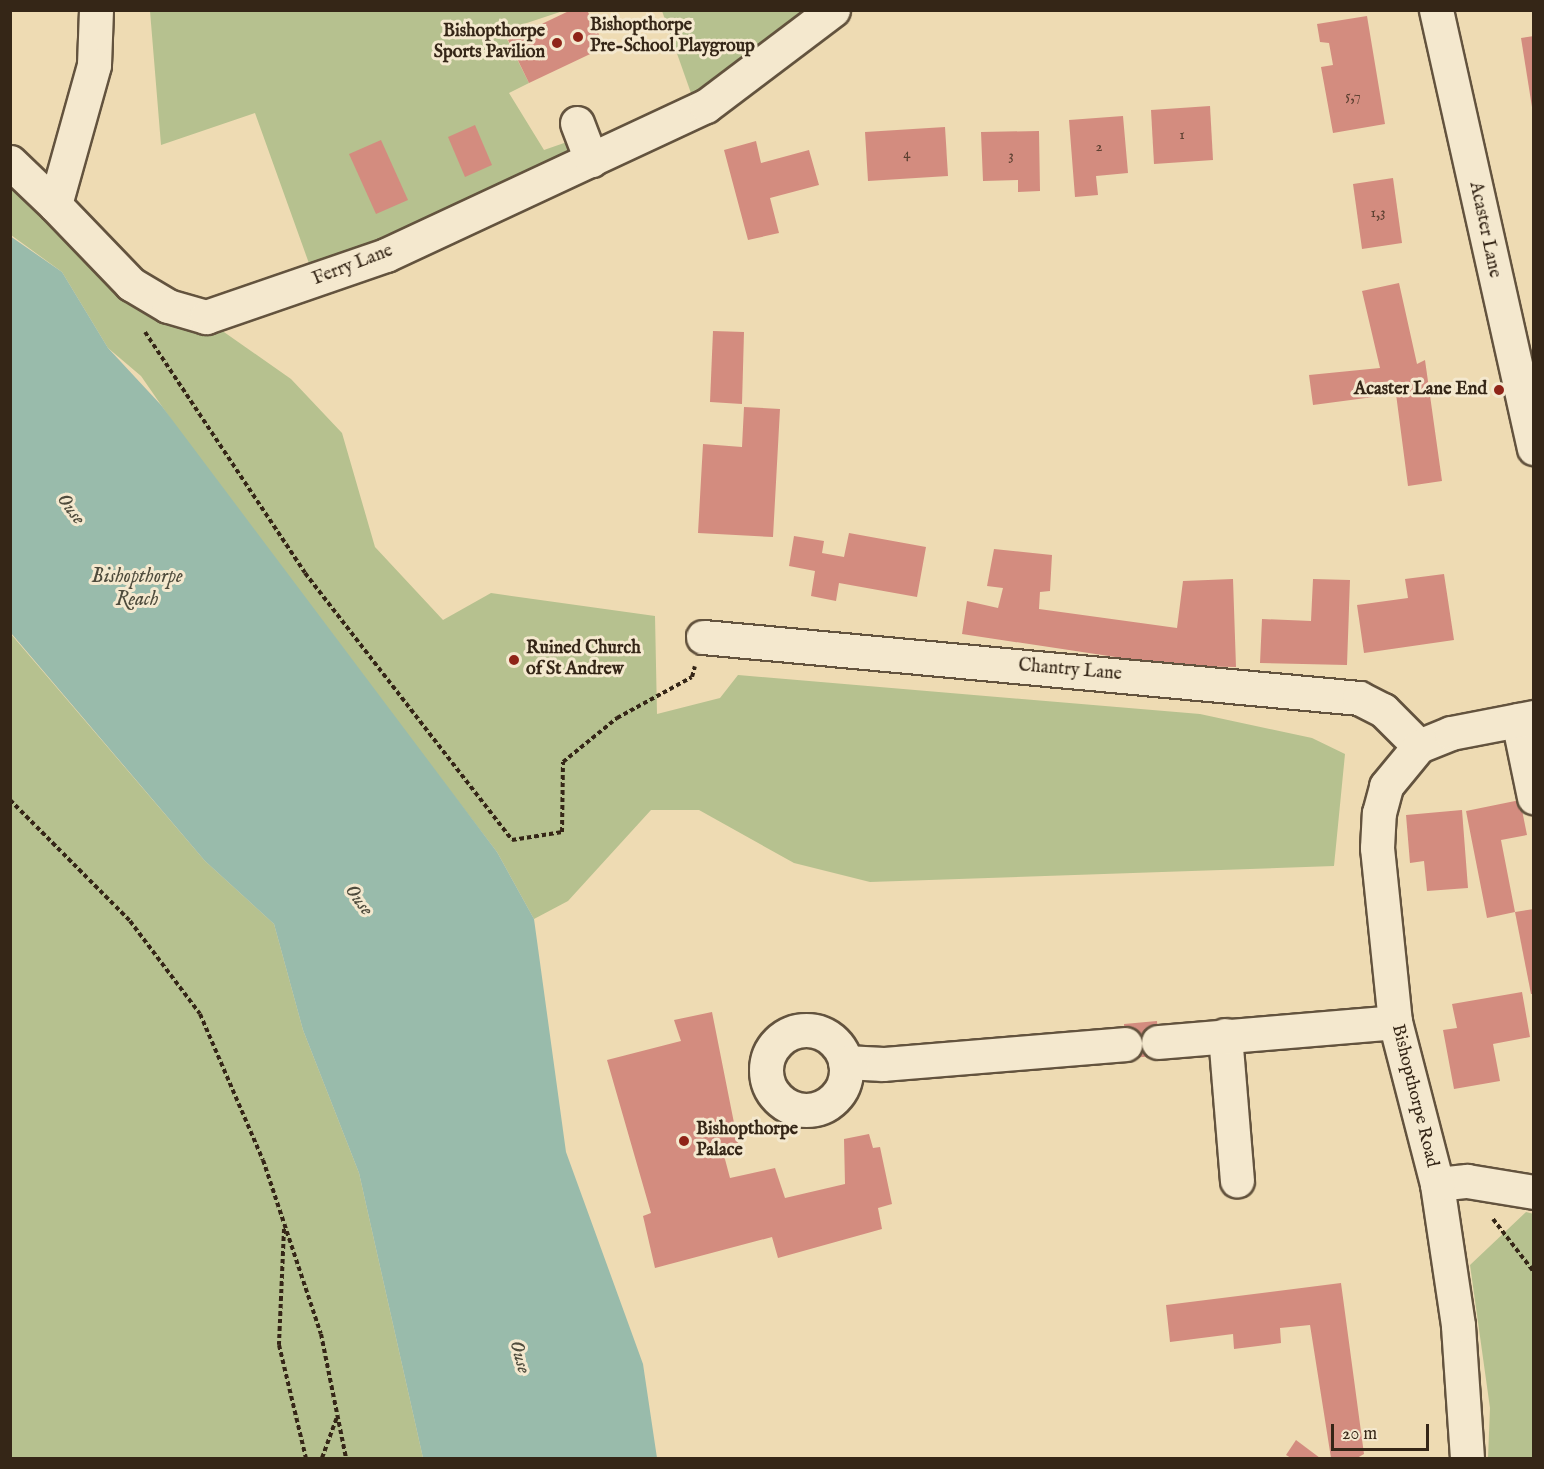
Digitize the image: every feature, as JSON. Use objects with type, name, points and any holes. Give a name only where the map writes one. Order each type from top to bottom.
[{"type":"street","points":[[55,205],[94,65],[96,10]]},
{"type":"street","name":"Ferry Lane","points":[[10,162],[131,284],[168,306],[207,316],[386,255],[706,106],[833,10]]},
{"type":"street","name":"Acaster Lane","points":[[1440,11],[1533,448]]},
{"type":"street","points":[[577,123],[591,160]]},
{"type":"street","name":"Chantry Lane","points":[[703,637],[1359,698],[1383,710],[1419,746]]},
{"type":"street","points":[[1419,746],[1451,733],[1526,718],[1533,797]]},
{"type":"street","name":"Bishopthorpe Road","points":[[1419,746],[1386,786],[1379,813],[1377,857],[1395,1022],[1452,1182],[1467,1458]]},
{"type":"street","points":[[1158,1042],[1395,1022]]},
{"type":"street","points":[[1225,1035],[1238,1181]]},
{"type":"street","points":[[845,1062],[883,1064],[1125,1044]]},
{"type":"street","points":[[1452,1182],[1533,1192]]},
{"type":"path","points":[[131,284],[136,318],[305,573],[512,840],[562,832],[563,762],[617,718],[692,677],[703,637]]},
{"type":"path","points":[[10,800],[130,921],[200,1014],[284,1226],[321,1334],[346,1458]]},
{"type":"path","points":[[1452,1182],[1533,1272]]},
{"type":"path","points":[[284,1226],[279,1346],[306,1458]]},
{"type":"path","points":[[322,1458],[338,1416]]},
{"type":"green space","points":[[150,11],[563,11],[503,31],[529,83],[509,93],[544,150],[567,142],[570,152],[311,269],[255,113],[161,145]]},
{"type":"green space","points":[[662,11],[806,11],[692,96]]},
{"type":"green space","points":[[10,182],[291,379],[342,433],[375,547],[443,620],[491,593],[655,616],[657,714],[720,698],[738,675],[1200,714],[1312,738],[1345,754],[1334,866],[870,882],[794,863],[699,810],[651,810],[568,901],[534,919],[497,852],[213,480],[141,376],[108,348],[62,272],[11,235]]},
{"type":"green space","points":[[10,633],[205,861],[274,924],[303,1030],[359,1173],[423,1458],[11,1458]]},
{"type":"green space","points":[[1526,1212],[1534,1214],[1533,1458],[1488,1458],[1490,1408],[1470,1265]]},
{"type":"water","name":"Bishopthorpe Reach","points":[[10,236],[62,272],[108,348],[161,405],[497,852],[534,919],[566,1152],[643,1364],[657,1458],[423,1458],[359,1173],[303,1030],[274,924],[205,861],[11,633]]},
{"type":"building","name":"Bishopthorpe Sports Pavilion","points":[[571,10],[587,10],[605,47],[529,83],[508,40]]},
{"type":"building","points":[[1367,16],[1385,124],[1333,133],[1321,67],[1333,65],[1329,43],[1320,42],[1317,24]]},
{"type":"building","points":[[1534,36],[1534,107],[1532,107],[1521,38]]},
{"type":"building","points":[[1210,106],[1213,160],[1154,164],[1151,110]]},
{"type":"building","points":[[1123,116],[1128,173],[1096,176],[1098,195],[1075,197],[1069,120]]},
{"type":"building","points":[[475,125],[492,165],[465,177],[448,137]]},
{"type":"building","points":[[945,127],[948,176],[868,181],[865,132]]},
{"type":"building","points":[[1039,131],[1040,191],[1018,192],[1018,180],[983,181],[981,132]]},
{"type":"building","points":[[381,140],[408,200],[376,214],[349,154]]},
{"type":"building","points":[[756,141],[761,163],[809,150],[819,185],[770,198],[779,233],[748,240],[724,150]]},
{"type":"building","points":[[1393,178],[1402,243],[1362,249],[1353,184]]},
{"type":"building","points":[[1399,283],[1417,364],[1425,360],[1442,481],[1408,486],[1396,394],[1313,405],[1309,375],[1380,368],[1362,291]]},
{"type":"building","points":[[713,331],[744,332],[742,404],[710,402]]},
{"type":"building","points":[[744,407],[780,409],[773,537],[698,533],[703,444],[742,447]]},
{"type":"building","points":[[849,533],[926,547],[917,597],[839,583],[836,601],[811,596],[815,571],[789,566],[794,536],[824,541],[822,553],[844,557]]},
{"type":"building","points":[[994,549],[1052,555],[1050,591],[1040,592],[1039,609],[1177,628],[1183,581],[1233,579],[1236,667],[1175,666],[962,634],[967,601],[998,608],[1003,588],[987,586]]},
{"type":"building","points":[[1444,574],[1454,640],[1364,653],[1357,605],[1408,598],[1405,579]]},
{"type":"building","points":[[1313,579],[1350,580],[1347,665],[1260,663],[1262,619],[1311,621]]},
{"type":"building","points":[[1520,800],[1527,835],[1501,840],[1515,912],[1487,918],[1466,811]]},
{"type":"building","points":[[1462,810],[1468,888],[1427,891],[1424,861],[1410,863],[1406,815]]},
{"type":"building","points":[[1534,909],[1534,994],[1531,994],[1515,912]]},
{"type":"building","points":[[1522,992],[1530,1037],[1493,1044],[1500,1081],[1454,1089],[1443,1030],[1457,1028],[1452,1004]]},
{"type":"building","name":"Bishopthorpe Palace","points":[[712,1012],[738,1143],[722,1148],[730,1178],[775,1168],[785,1198],[845,1184],[844,1139],[869,1134],[873,1148],[880,1147],[892,1204],[878,1208],[882,1229],[778,1258],[772,1237],[655,1268],[643,1216],[651,1213],[607,1060],[681,1041],[674,1020]]},
{"type":"building","points":[[1157,1021],[1159,1056],[1126,1058],[1124,1024]]},
{"type":"building","points":[[1341,1283],[1364,1454],[1357,1458],[1331,1458],[1310,1325],[1280,1328],[1281,1343],[1234,1349],[1233,1334],[1170,1342],[1166,1305]]},
{"type":"building","points":[[1296,1440],[1320,1458],[1291,1458],[1286,1455]]},
{"type":"place","name":"Bishopthorpe Pre-School Playgroup","points":[[578,37]]},
{"type":"place","name":"Bishopthorpe Sports Pavilion","points":[[557,43]]},
{"type":"place","name":"Acaster Lane End","points":[[1499,390]]},
{"type":"place","name":"Ruined Church of St Andrew","points":[[514,660]]},
{"type":"place","name":"Bishopthorpe Palace","points":[[684,1141]]},
{"type":"water label","name":"Ouse","points":[[71,509]]},
{"type":"water label","name":"Ouse","points":[[359,900]]},
{"type":"water label","name":"Ouse","points":[[520,1357]]}]
